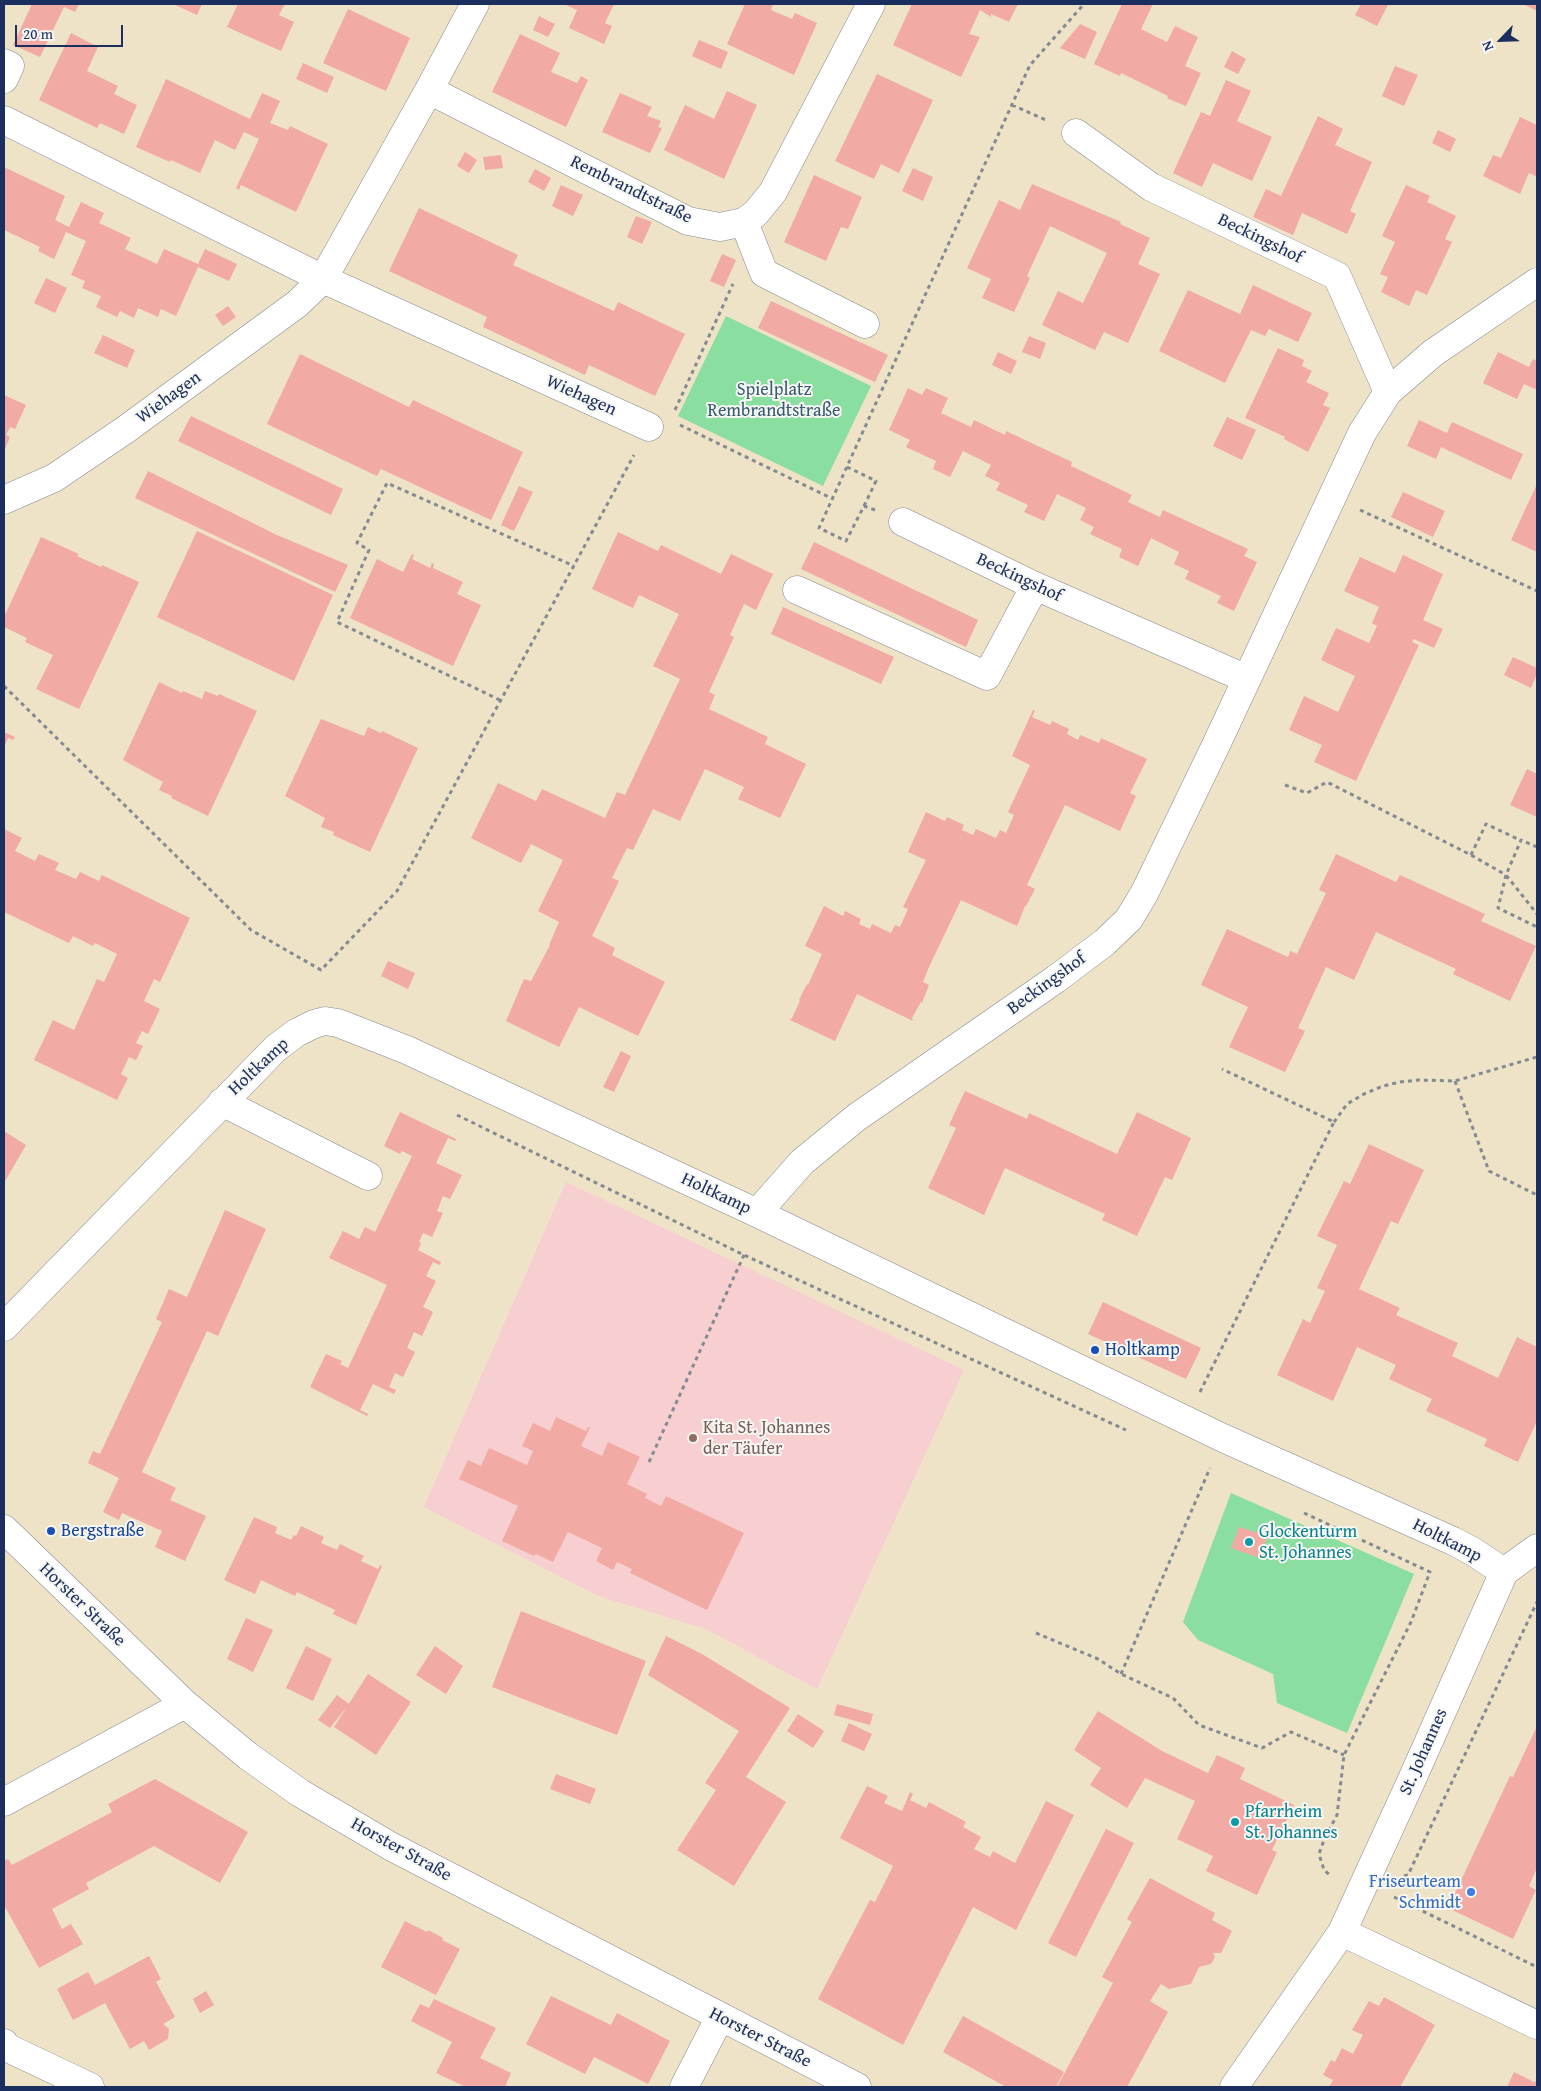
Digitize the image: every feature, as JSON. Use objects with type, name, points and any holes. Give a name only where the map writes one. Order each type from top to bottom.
[{"type":"street","name":"Wiehagen","points":[[4,500],[54,478],[125,430],[297,304],[323,279],[475,4]]},
{"type":"street","points":[[865,324],[764,273],[744,222],[756,213],[773,192],[871,4]]},
{"type":"street","points":[[4,63],[10,66],[4,79]]},
{"type":"street","name":"Rembrandtstraße","points":[[429,90],[688,221],[720,227],[744,222]]},
{"type":"street","name":"Wiehagen","points":[[4,120],[323,279],[660,424]]},
{"type":"street","name":"Beckingshof","points":[[1076,133],[1151,187],[1337,276],[1388,392]]},
{"type":"street","name":"Beckingshof","points":[[756,1213],[802,1162],[857,1117],[1056,979],[1105,942],[1129,919],[1145,892],[1362,433],[1388,392],[1433,354],[1537,282]]},
{"type":"street","name":"Beckingshof","points":[[903,522],[1035,586],[1247,679]]},
{"type":"street","points":[[797,590],[987,676],[1035,586]]},
{"type":"street","name":"Holtkamp","points":[[4,1327],[276,1048],[296,1033],[325,1021],[338,1023],[407,1050],[756,1213],[1223,1438],[1453,1541],[1504,1572]]},
{"type":"street","points":[[222,1102],[368,1176]]},
{"type":"street","name":"Horster Straße","points":[[4,1529],[185,1704],[248,1756],[300,1794],[400,1852],[857,2087]]},
{"type":"street","points":[[1504,1572],[1534,1553]]},
{"type":"street","name":"St. Johannes","points":[[1234,2087],[1342,1932],[1414,1777],[1504,1572]]},
{"type":"street","points":[[4,1802],[185,1704]]},
{"type":"street","points":[[1342,1932],[1537,2024]]},
{"type":"street","points":[[684,2087],[720,2017]]},
{"type":"street","points":[[4,2043],[6,2047],[90,2087]]},
{"type":"path","points":[[847,467],[876,481],[846,541],[819,528],[1030,65],[1084,4]]},
{"type":"path","points":[[4,686],[251,930],[321,970],[397,891],[574,566],[660,424],[734,282]]},
{"type":"path","points":[[660,424],[833,499]]},
{"type":"path","points":[[500,700],[337,622],[369,550],[357,543],[388,483],[574,566]]},
{"type":"path","points":[[1331,497],[1537,591]]},
{"type":"path","points":[[864,506],[903,522]]},
{"type":"path","points":[[1285,785],[1307,793],[1327,782],[1471,855],[1506,876],[1537,914]]},
{"type":"path","points":[[1471,855],[1486,824],[1537,847]]},
{"type":"path","points":[[1521,840],[1506,876],[1498,908],[1537,927]]},
{"type":"path","points":[[1187,1420],[1334,1122],[1347,1104],[1383,1086],[1419,1080],[1455,1081],[1537,1056]]},
{"type":"path","points":[[1222,1069],[1334,1122]]},
{"type":"path","points":[[1455,1081],[1489,1171],[1537,1195]]},
{"type":"path","points":[[457,1115],[744,1255],[1129,1432]]},
{"type":"path","points":[[649,1462],[744,1255]]},
{"type":"path","points":[[1121,1674],[1223,1438]]},
{"type":"path","points":[[1201,1465],[1219,1473]]},
{"type":"path","points":[[1298,1510],[1430,1572],[1411,1622],[1344,1755],[1337,1815],[1319,1854],[1324,1870],[1332,1877],[1360,1891],[1389,1895],[1537,1967]]},
{"type":"path","points":[[1398,1878],[1408,1875],[1537,1602]]},
{"type":"path","points":[[1036,1633],[1098,1659],[1121,1674],[1173,1698],[1199,1726],[1262,1748],[1291,1732],[1344,1755]]},
{"type":"shaded area","name":"Kita St. Johannes der Täufer","points":[[566,1182],[964,1370],[817,1689],[706,1629],[598,1596],[424,1507]]},
{"type":"green space","name":"Spielplatz Rembrandtstraße","points":[[726,316],[871,386],[823,486],[678,416]]},
{"type":"green space","points":[[1231,1493],[1414,1574],[1347,1733],[1277,1703],[1273,1674],[1198,1640],[1183,1622]]},
{"type":"building","points":[[32,4],[79,4],[75,12],[64,7],[40,57],[13,45]]},
{"type":"building","points":[[173,4],[202,4],[197,15]]},
{"type":"building","points":[[238,4],[285,4],[279,15],[294,22],[281,51],[227,27]]},
{"type":"building","points":[[564,4],[614,4],[605,23],[612,26],[604,44],[569,28],[577,10]]},
{"type":"building","points":[[745,4],[773,4],[771,10],[792,19],[795,13],[817,23],[794,75],[727,44]]},
{"type":"building","points":[[912,4],[1018,4],[1009,22],[991,14],[991,17],[980,10],[969,34],[980,37],[961,77],[893,45]]},
{"type":"building","points":[[1122,4],[1153,4],[1141,29],[1167,42],[1175,26],[1198,37],[1185,66],[1201,73],[1186,106],[1121,73],[1120,76],[1094,64]]},
{"type":"building","points":[[1361,4],[1388,5],[1377,26],[1355,15]]},
{"type":"building","points":[[1523,4],[1537,4],[1537,11]]},
{"type":"building","points":[[348,9],[410,38],[386,91],[323,63]]},
{"type":"building","points":[[539,16],[555,24],[548,37],[533,30]]},
{"type":"building","points":[[1080,24],[1097,32],[1085,59],[1060,48]]},
{"type":"building","points":[[71,33],[98,47],[87,71],[118,86],[114,94],[137,105],[124,134],[100,123],[97,128],[39,100]]},
{"type":"building","points":[[520,34],[560,53],[551,72],[577,83],[581,76],[588,80],[566,127],[492,92]]},
{"type":"building","points":[[699,40],[728,52],[721,69],[692,56]]},
{"type":"building","points":[[1232,51],[1246,59],[1238,74],[1224,67]]},
{"type":"building","points":[[303,63],[334,77],[327,93],[296,79]]},
{"type":"building","points":[[1395,66],[1418,75],[1404,106],[1382,96]]},
{"type":"building","points":[[877,74],[933,100],[899,173],[881,164],[874,179],[835,161]]},
{"type":"building","points":[[166,79],[250,119],[262,93],[280,101],[270,123],[288,130],[290,126],[328,144],[296,212],[241,185],[239,190],[236,188],[259,139],[244,132],[235,150],[215,140],[200,173],[136,147]]},
{"type":"building","points":[[1226,80],[1251,91],[1237,121],[1272,137],[1252,181],[1213,163],[1202,187],[1173,173],[1201,112],[1210,116]]},
{"type":"building","points":[[727,91],[757,105],[724,179],[664,150],[685,105],[714,119]]},
{"type":"building","points":[[620,93],[652,107],[647,116],[661,121],[658,127],[662,128],[650,153],[602,132]]},
{"type":"building","points":[[1318,116],[1343,129],[1335,145],[1372,162],[1350,211],[1356,214],[1347,234],[1302,213],[1293,235],[1253,217],[1266,189],[1281,196]]},
{"type":"building","points":[[1520,117],[1537,125],[1537,177],[1529,173],[1520,194],[1483,176],[1493,155],[1501,158]]},
{"type":"building","points":[[1438,130],[1456,139],[1450,152],[1432,143]]},
{"type":"building","points":[[465,152],[477,160],[469,173],[457,166]]},
{"type":"building","points":[[501,155],[503,168],[485,170],[483,157]]},
{"type":"building","points":[[4,167],[65,196],[55,220],[69,227],[81,202],[104,213],[99,223],[131,238],[125,249],[157,264],[164,249],[198,264],[205,249],[237,264],[229,281],[198,267],[176,316],[161,309],[158,317],[138,308],[134,318],[120,311],[117,317],[96,307],[101,296],[82,288],[85,281],[71,275],[86,241],[66,232],[54,259],[38,251],[40,247],[4,230]]},
{"type":"building","points":[[913,168],[933,177],[923,201],[902,191]]},
{"type":"building","points":[[535,169],[551,178],[544,191],[528,182]]},
{"type":"building","points":[[814,175],[862,197],[848,229],[841,227],[826,261],[784,242]]},
{"type":"building","points":[[1032,184],[1121,222],[1120,224],[1150,238],[1138,264],[1160,274],[1128,343],[1104,332],[1095,350],[1042,325],[1058,291],[1083,303],[1107,253],[1050,226],[1027,276],[1030,278],[1014,312],[982,298],[991,279],[967,268],[999,200],[1020,210]]},
{"type":"building","points":[[561,185],[583,195],[573,216],[552,206]]},
{"type":"building","points":[[1406,185],[1430,196],[1427,202],[1456,216],[1445,239],[1452,242],[1427,295],[1416,290],[1409,306],[1381,292],[1388,277],[1380,274],[1395,242],[1382,236]]},
{"type":"building","points":[[419,208],[518,255],[513,265],[614,311],[618,302],[685,334],[655,396],[589,365],[585,375],[483,327],[487,317],[389,271]]},
{"type":"building","points":[[636,216],[652,222],[642,244],[627,237]]},
{"type":"building","points":[[722,254],[736,260],[724,287],[710,281]]},
{"type":"building","points":[[46,278],[67,288],[55,313],[34,303]]},
{"type":"building","points":[[1253,285],[1312,313],[1298,342],[1269,329],[1265,336],[1251,330],[1225,383],[1159,351],[1188,290],[1240,314]]},
{"type":"building","points":[[771,301],[888,355],[875,382],[758,328]]},
{"type":"building","points":[[228,306],[236,317],[223,326],[215,315]]},
{"type":"building","points":[[103,335],[135,350],[127,368],[94,353]]},
{"type":"building","points":[[1029,336],[1046,343],[1040,359],[1022,352]]},
{"type":"building","points":[[1278,348],[1304,360],[1302,366],[1312,371],[1306,382],[1329,393],[1323,405],[1330,408],[1308,452],[1284,439],[1285,437],[1245,418]]},
{"type":"building","points":[[998,352],[1017,361],[1011,374],[992,365]]},
{"type":"building","points":[[1498,352],[1529,367],[1533,359],[1537,361],[1537,390],[1524,384],[1517,399],[1483,383]]},
{"type":"building","points":[[300,354],[409,407],[413,400],[523,452],[491,520],[381,469],[377,476],[267,424]]},
{"type":"building","points":[[908,388],[922,395],[926,388],[948,398],[941,413],[971,427],[974,420],[1005,435],[1006,431],[1072,462],[1071,466],[1132,495],[1128,502],[1160,517],[1163,510],[1248,549],[1244,556],[1257,562],[1234,611],[1217,603],[1221,596],[1185,579],[1189,571],[1174,564],[1179,552],[1151,538],[1138,566],[1119,557],[1122,549],[1090,534],[1094,527],[1080,520],[1086,508],[1072,501],[1057,494],[1044,521],[1024,512],[1028,505],[996,490],[1000,483],[985,476],[991,465],[963,451],[950,477],[933,469],[936,461],[906,447],[910,440],[889,430]]},
{"type":"building","points":[[4,395],[26,405],[15,429],[10,427],[6,435],[10,437],[4,451]]},
{"type":"building","points":[[191,416],[343,489],[331,515],[178,441]]},
{"type":"building","points":[[1227,417],[1256,430],[1242,460],[1213,446]]},
{"type":"building","points":[[1419,420],[1447,433],[1452,422],[1523,454],[1511,480],[1441,447],[1436,459],[1407,446]]},
{"type":"building","points":[[148,471],[277,535],[348,565],[335,592],[135,498]]},
{"type":"building","points":[[1537,484],[1537,552],[1511,540]]},
{"type":"building","points":[[519,486],[533,492],[514,531],[501,525]]},
{"type":"building","points":[[1403,492],[1445,511],[1433,537],[1391,517]]},
{"type":"building","points":[[197,531],[333,595],[294,681],[157,617]]},
{"type":"building","points":[[618,532],[658,551],[661,545],[721,574],[731,554],[773,574],[756,610],[744,604],[730,635],[734,637],[709,692],[715,695],[709,709],[768,737],[765,744],[806,764],[780,818],[738,799],[744,787],[705,769],[680,821],[653,809],[633,850],[627,848],[612,878],[619,881],[592,936],[615,948],[612,955],[665,982],[638,1036],[579,1007],[559,1047],[506,1021],[524,979],[531,981],[550,945],[559,922],[538,911],[563,860],[531,844],[521,863],[471,838],[498,783],[536,801],[542,789],[605,818],[617,792],[625,795],[680,679],[653,666],[679,614],[639,595],[633,608],[592,589]]},
{"type":"building","points":[[41,537],[79,554],[77,556],[139,582],[79,709],[36,689],[53,655],[25,642],[27,638],[4,627],[4,617]]},
{"type":"building","points":[[814,542],[978,620],[966,647],[801,569]]},
{"type":"building","points":[[412,554],[414,555],[412,559],[430,568],[432,563],[434,564],[433,568],[463,582],[457,594],[481,605],[453,666],[350,618],[377,559],[403,572]]},
{"type":"building","points":[[1403,555],[1443,574],[1423,620],[1443,629],[1434,648],[1414,639],[1412,642],[1419,645],[1356,781],[1314,762],[1322,745],[1289,730],[1304,696],[1338,712],[1355,676],[1321,660],[1336,628],[1369,643],[1377,626],[1372,623],[1379,607],[1344,591],[1360,557],[1395,573]]},
{"type":"building","points":[[783,607],[894,657],[881,684],[771,634]]},
{"type":"building","points":[[1513,657],[1537,668],[1537,674],[1531,688],[1504,675]]},
{"type":"building","points":[[159,682],[182,693],[183,691],[202,699],[205,691],[218,696],[219,694],[257,711],[208,816],[171,798],[172,796],[159,790],[163,782],[123,760]]},
{"type":"building","points":[[1033,710],[1035,711],[1032,717],[1050,725],[1052,721],[1069,729],[1067,734],[1078,740],[1080,735],[1099,743],[1101,738],[1147,759],[1130,793],[1136,796],[1120,831],[1065,805],[1027,885],[1035,889],[1025,906],[1017,926],[961,900],[923,982],[929,985],[922,1003],[912,1018],[913,1021],[857,994],[835,1041],[790,1020],[822,954],[805,946],[824,906],[843,916],[845,911],[861,919],[859,924],[870,929],[872,924],[891,933],[895,925],[900,927],[908,909],[903,907],[926,860],[908,852],[926,812],[945,821],[947,817],[964,825],[962,830],[973,835],[976,829],[996,838],[1000,830],[1006,833],[1014,815],[1008,812],[1030,765],[1012,756]]},
{"type":"building","points":[[321,719],[364,736],[368,727],[381,733],[382,731],[418,748],[370,852],[333,835],[334,832],[321,827],[325,818],[285,796]]},
{"type":"building","points":[[4,732],[15,737],[13,740],[8,738],[4,747]]},
{"type":"building","points":[[1527,769],[1537,774],[1537,817],[1510,805]]},
{"type":"building","points":[[4,829],[22,838],[15,851],[35,861],[39,854],[59,863],[55,870],[76,879],[80,872],[99,881],[102,875],[190,918],[160,982],[154,979],[144,1001],[160,1009],[148,1034],[142,1031],[136,1043],[143,1046],[136,1060],[129,1057],[121,1074],[128,1078],[117,1100],[34,1060],[53,1020],[74,1030],[97,979],[104,982],[117,954],[95,943],[93,946],[73,936],[69,943],[4,912]]},
{"type":"building","points":[[1336,854],[1396,882],[1400,875],[1485,914],[1481,921],[1536,946],[1510,1001],[1453,974],[1456,969],[1376,932],[1354,980],[1326,967],[1298,1028],[1305,1031],[1285,1072],[1229,1047],[1248,1007],[1201,985],[1227,929],[1288,957],[1290,951],[1297,954],[1326,893],[1319,890]]},
{"type":"building","points":[[388,961],[415,973],[408,989],[381,976]]},
{"type":"building","points":[[621,1051],[631,1056],[614,1092],[603,1087]]},
{"type":"building","points":[[965,1091],[1027,1119],[1029,1113],[1117,1154],[1137,1112],[1191,1138],[1172,1180],[1165,1177],[1137,1236],[1102,1220],[1105,1214],[1005,1168],[984,1215],[928,1188],[956,1128],[949,1125]]},
{"type":"building","points":[[400,1112],[456,1139],[455,1141],[448,1138],[436,1163],[462,1175],[450,1199],[443,1196],[437,1211],[443,1213],[432,1237],[423,1233],[419,1242],[421,1243],[418,1250],[441,1262],[440,1265],[433,1262],[426,1276],[436,1281],[423,1307],[433,1312],[422,1336],[414,1332],[407,1348],[415,1352],[403,1377],[395,1373],[389,1387],[396,1390],[394,1394],[373,1384],[360,1410],[368,1414],[367,1416],[310,1387],[326,1354],[342,1361],[340,1364],[348,1368],[387,1285],[329,1258],[343,1231],[359,1239],[365,1227],[375,1232],[412,1156],[402,1151],[400,1154],[384,1146]]},
{"type":"building","points":[[4,1131],[26,1145],[4,1183]]},
{"type":"building","points":[[1369,1144],[1424,1170],[1398,1224],[1391,1221],[1359,1289],[1400,1308],[1396,1315],[1458,1343],[1452,1356],[1498,1378],[1517,1337],[1537,1347],[1537,1421],[1518,1462],[1484,1446],[1487,1439],[1426,1411],[1432,1399],[1389,1379],[1396,1365],[1357,1347],[1333,1401],[1277,1375],[1303,1319],[1310,1323],[1325,1291],[1317,1288],[1337,1245],[1317,1236],[1344,1181],[1350,1184]]},
{"type":"building","points":[[225,1210],[266,1229],[218,1336],[207,1331],[142,1472],[176,1488],[170,1500],[206,1516],[185,1561],[155,1547],[162,1531],[122,1513],[119,1520],[103,1512],[119,1478],[88,1463],[93,1451],[100,1454],[162,1322],[156,1319],[169,1289],[187,1297]]},
{"type":"building","points":[[1103,1302],[1201,1348],[1186,1379],[1088,1334]]},
{"type":"building","points":[[556,1417],[586,1431],[588,1427],[590,1428],[581,1446],[602,1456],[608,1442],[640,1457],[627,1484],[647,1494],[645,1498],[661,1506],[666,1496],[744,1533],[707,1610],[630,1573],[632,1569],[617,1562],[613,1570],[596,1561],[602,1548],[568,1532],[553,1562],[536,1554],[534,1556],[502,1541],[518,1506],[459,1479],[468,1460],[481,1466],[489,1448],[527,1465],[533,1451],[522,1446],[533,1423],[550,1431]]},
{"type":"building","points":[[254,1517],[277,1527],[275,1533],[291,1540],[294,1535],[296,1536],[301,1526],[324,1537],[321,1543],[337,1550],[340,1544],[364,1556],[361,1561],[378,1569],[380,1565],[382,1566],[356,1625],[333,1614],[335,1610],[297,1592],[295,1596],[261,1580],[255,1594],[224,1580]]},
{"type":"building","name":"Glockenturm St. Johannes","points":[[1239,1527],[1268,1536],[1260,1558],[1231,1548]]},
{"type":"building","points":[[521,1611],[646,1661],[617,1735],[492,1687]]},
{"type":"building","points":[[246,1618],[273,1630],[253,1672],[227,1659]]},
{"type":"building","points":[[666,1636],[702,1654],[790,1708],[746,1777],[786,1802],[734,1886],[677,1850],[716,1790],[705,1783],[739,1731],[648,1675]]},
{"type":"building","points":[[306,1646],[332,1659],[313,1701],[286,1688]]},
{"type":"building","points":[[435,1646],[463,1666],[446,1694],[416,1675]]},
{"type":"building","points":[[368,1674],[411,1702],[376,1755],[334,1727]]},
{"type":"building","points":[[337,1695],[349,1704],[330,1728],[318,1720]]},
{"type":"building","points":[[837,1704],[873,1714],[870,1725],[834,1715]]},
{"type":"building","points":[[1098,1711],[1162,1751],[1208,1773],[1217,1755],[1245,1768],[1240,1779],[1294,1805],[1272,1850],[1277,1852],[1257,1895],[1206,1871],[1213,1856],[1177,1839],[1195,1801],[1145,1778],[1127,1808],[1090,1785],[1101,1768],[1074,1750]]},
{"type":"building","points":[[798,1714],[824,1731],[813,1748],[787,1731]]},
{"type":"building","points":[[849,1723],[872,1734],[864,1751],[841,1741]]},
{"type":"building","points":[[1537,1726],[1537,1868],[1529,1886],[1536,1890],[1513,1939],[1448,1908],[1510,1776],[1513,1777]]},
{"type":"building","points":[[556,1774],[596,1789],[590,1804],[550,1789]]},
{"type":"building","points":[[155,1779],[248,1832],[220,1883],[154,1846],[86,1883],[89,1889],[52,1909],[62,1929],[71,1924],[83,1944],[39,1968],[4,1905],[4,1861],[8,1859],[12,1865],[112,1812],[108,1804]]},
{"type":"building","points":[[867,1786],[888,1796],[884,1803],[902,1811],[910,1792],[913,1794],[910,1800],[926,1808],[929,1802],[966,1822],[963,1827],[981,1837],[974,1849],[990,1857],[993,1851],[1015,1863],[1046,1801],[1074,1815],[1016,1930],[973,1907],[903,2045],[818,1999],[870,1900],[875,1902],[893,1866],[840,1838]]},
{"type":"building","points":[[1106,1829],[1134,1843],[1076,1957],[1048,1943]]},
{"type":"building","points":[[1150,1878],[1215,1913],[1212,1920],[1232,1931],[1221,1953],[1213,1953],[1215,1957],[1211,1964],[1199,1967],[1191,1984],[1169,1989],[1161,1984],[1150,2001],[1168,2012],[1127,2087],[1057,2087],[1113,1983],[1102,1977],[1132,1922],[1127,1919]]},
{"type":"building","points":[[405,1921],[427,1932],[428,1930],[460,1949],[436,1995],[381,1967]]},
{"type":"building","points":[[149,1956],[161,1979],[156,1982],[175,2017],[163,2024],[169,2029],[168,2039],[149,2050],[144,2041],[130,2049],[105,2003],[73,2020],[57,1989],[88,1972],[95,1985]]},
{"type":"building","points":[[206,1991],[214,2005],[200,2013],[193,1999]]},
{"type":"building","points":[[551,1996],[611,2025],[617,2013],[670,2041],[648,2084],[594,2057],[585,2074],[526,2044]]},
{"type":"building","points":[[1384,1997],[1435,2025],[1400,2087],[1329,2087],[1333,2080],[1323,2075],[1331,2060],[1335,2062],[1342,2048],[1353,2054],[1363,2035],[1352,2030],[1369,2001],[1379,2006]]},
{"type":"building","points":[[434,1999],[496,2028],[480,2058],[511,2073],[505,2087],[466,2087],[436,2073],[452,2042],[411,2021],[420,2004],[429,2008]]},
{"type":"building","points":[[963,2016],[1064,2072],[1056,2087],[1006,2087],[943,2052]]},
{"type":"building","points":[[1514,2072],[1534,2082],[1537,2081],[1537,2087],[1507,2087]]},
{"type":"place","name":"Holtkamp","points":[[1095,1350]]},
{"type":"place","name":"Kita St. Johannes der Täufer","points":[[693,1438]]},
{"type":"place","name":"Bergstraße","points":[[51,1531]]},
{"type":"place","name":"Glockenturm St. Johannes","points":[[1249,1542]]},
{"type":"place","name":"Pfarrheim St. Johannes","points":[[1235,1822]]},
{"type":"place","name":"Friseurteam Schmidt","points":[[1471,1892]]}]
